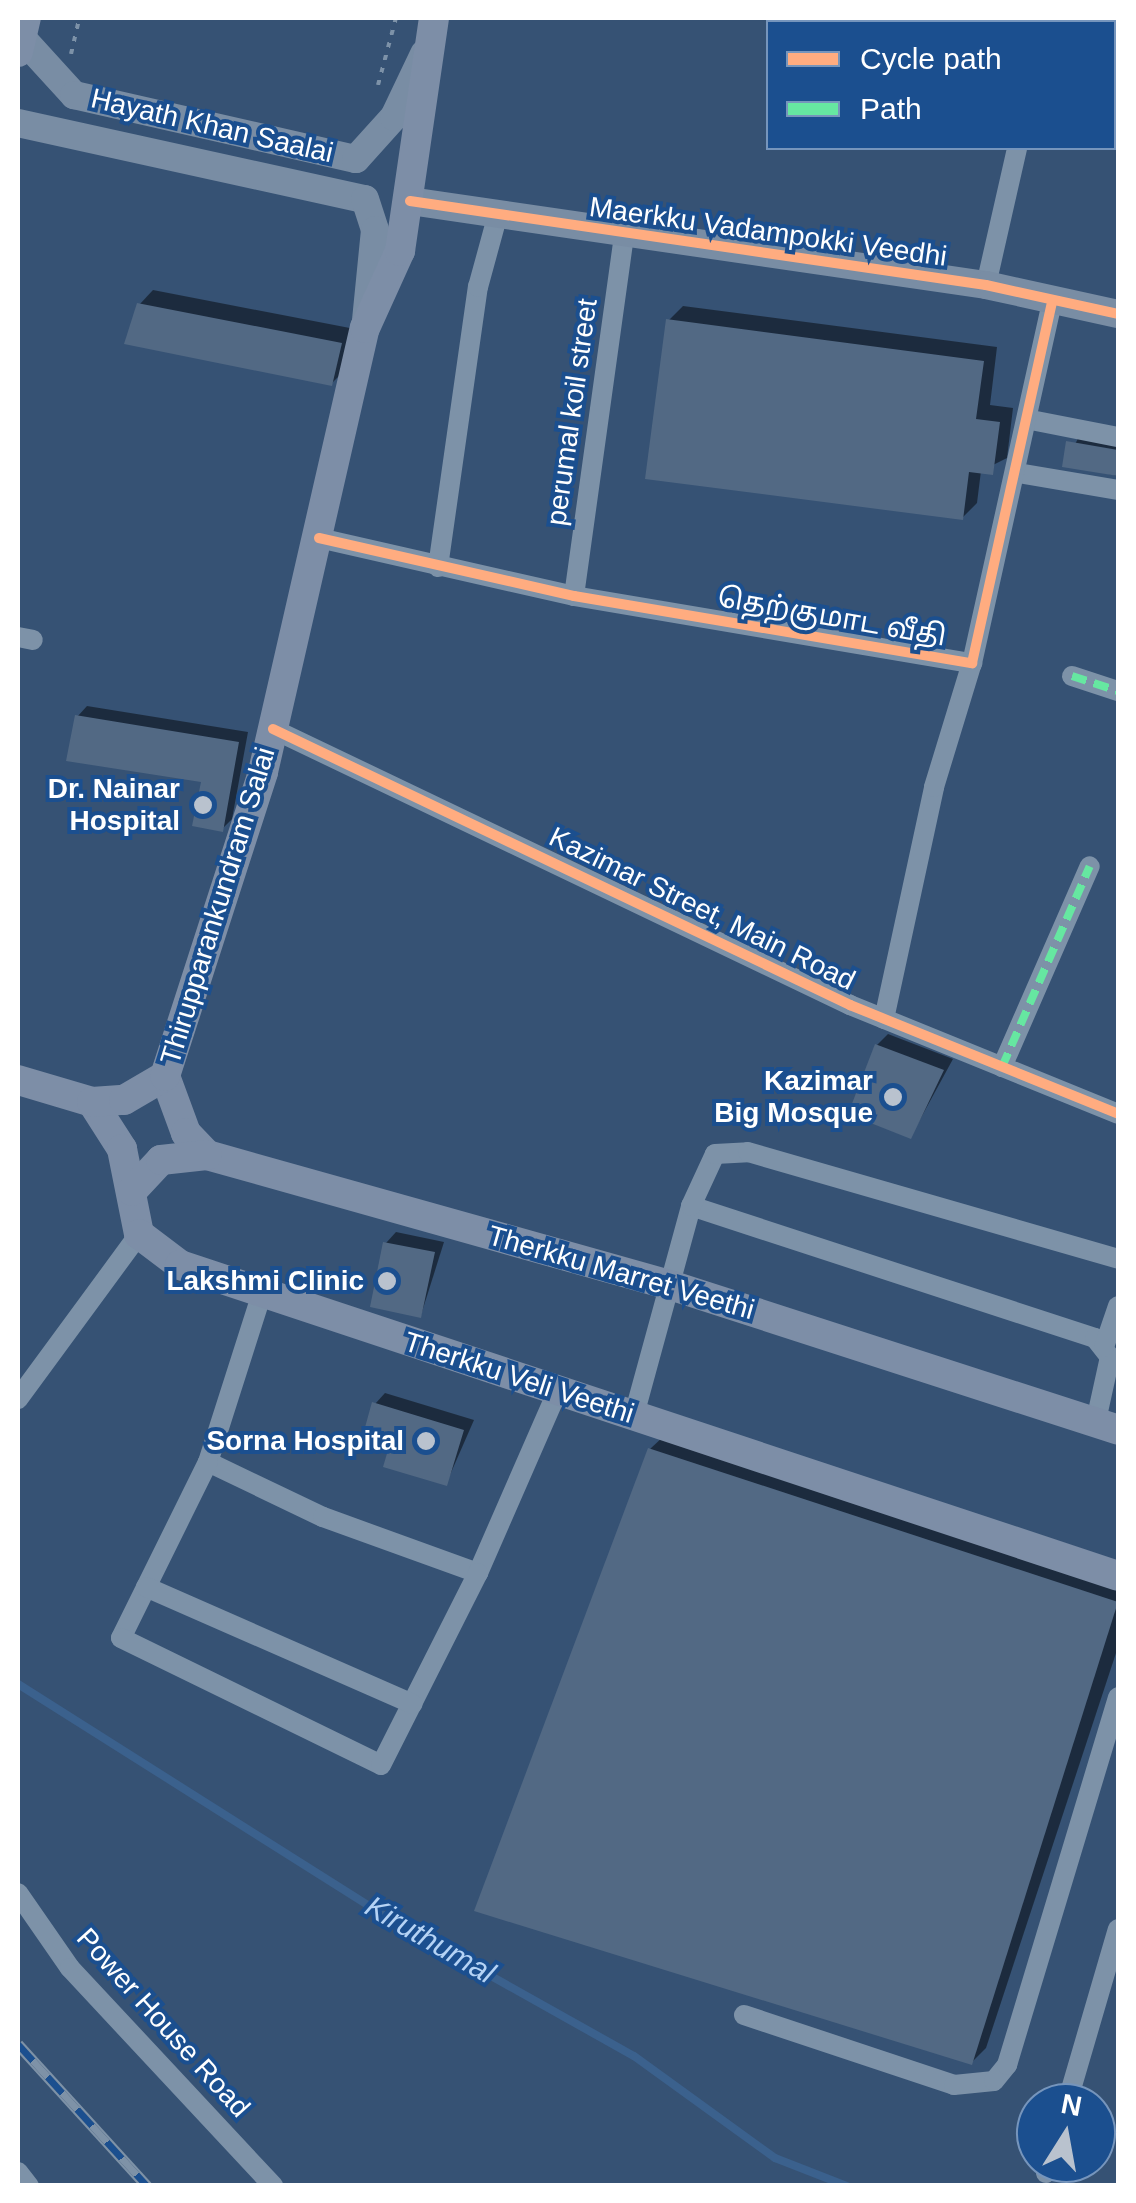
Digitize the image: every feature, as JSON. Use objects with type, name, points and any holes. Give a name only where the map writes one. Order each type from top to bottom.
[{"type":"main road","name":"Thirupparankundram Salai","points":[[92,1102],[124,1100],[165,1076],[273,729],[320,538],[364,328],[400,252],[434,18]]},
{"type":"main road","points":[[165,1076],[186,1133],[207,1155]]},
{"type":"main road","points":[[18,1080],[92,1102],[122,1149],[138,1234]]},
{"type":"main road","points":[[132,1191],[160,1160],[207,1155]]},
{"type":"main road","name":"Therkku Marret Veethi","points":[[207,1155],[670,1284],[1107,1427]]},
{"type":"main road","name":"Therkku Veli Veethi","points":[[138,1234],[180,1265],[1118,1576]]},
{"type":"street","name":"Hayath Khan Saalai","points":[[21,36],[74,96],[356,158],[394,117],[427,48]]},
{"type":"street","name":"Hayath Khan Saalai","points":[[18,124],[366,199],[375,230],[364,328]]},
{"type":"street","points":[[986,285],[1016,150]]},
{"type":"street","name":"Maerkku Vadampokki Veedhi","points":[[410,201],[624,236],[986,285],[1118,314]]},
{"type":"street","points":[[438,567],[478,287],[498,214]]},
{"type":"street","name":"perumal koil street","points":[[574,596],[624,236]]},
{"type":"street","name":"தெற்குமாட வீதி","points":[[320,538],[574,596],[972,664],[1004,493],[1018,474],[1052,301]]},
{"type":"street","points":[[1031,420],[1118,437]]},
{"type":"street","points":[[1018,474],[1118,490]]},
{"type":"street","points":[[884,1019],[934,787],[972,664]]},
{"type":"street","points":[[1072,676],[1118,691]]},
{"type":"street","name":"Kazimar Street, Main Road","points":[[273,729],[884,1019],[1118,1114]]},
{"type":"street","points":[[1002,1067],[1090,866]]},
{"type":"street","points":[[634,1415],[691,1206],[716,1154],[748,1152],[1118,1259]]},
{"type":"street","points":[[691,1206],[1104,1346]]},
{"type":"street","points":[[18,1399],[138,1234]]},
{"type":"street","points":[[262,1293],[208,1462],[120,1638],[382,1764],[478,1573],[558,1390]]},
{"type":"street","points":[[1107,1427],[1109,1372],[1104,1346],[1118,1306]]},
{"type":"street","points":[[208,1462],[323,1517],[478,1573]]},
{"type":"street","points":[[146,1587],[412,1704]]},
{"type":"street","points":[[744,2015],[954,2085],[994,2081],[1007,2066],[1118,1697]]},
{"type":"street","name":"Power House Road","points":[[18,1893],[70,1968],[273,2186]]},
{"type":"street","points":[[1073,2083],[1118,1930]]},
{"type":"street","points":[[18,2172],[29,2186]]},
{"type":"path","points":[[79,18],[69,59],[82,71]]},
{"type":"path","points":[[374,102],[396,18]]},
{"type":"building","points":[[137,303],[342,343],[332,386],[124,344]]},
{"type":"building","points":[[666,319],[984,361],[976,419],[1000,422],[993,475],[969,472],[963,520],[645,479]]},
{"type":"building","points":[[1066,441],[1118,450],[1118,476],[1062,467]]},
{"type":"building","points":[[75,715],[239,742],[223,832],[192,826],[201,782],[66,761]]},
{"type":"building","name":"Kazimar Big Mosque","points":[[875,1044],[944,1070],[911,1139],[848,1114]]},
{"type":"building","points":[[383,1242],[435,1252],[421,1318],[370,1307]]},
{"type":"building","points":[[372,1402],[464,1430],[447,1486],[383,1467],[391,1440],[364,1431]]},
{"type":"building","points":[[648,1448],[1118,1602],[972,2065],[474,1911]]},
{"type":"waterway","name":"Kiruthumal","points":[[18,1684],[386,1917],[634,2056],[775,2158],[847,2186]]},
{"type":"railway","points":[[18,2044],[147,2186]]},
{"type":"marked path","points":[[1072,676],[1118,691]]},
{"type":"marked path","points":[[1002,1067],[1090,866]]},
{"type":"cycle path","points":[[410,201],[986,285],[1118,314]]},
{"type":"cycle path","points":[[319,538],[574,596],[972,663],[1052,301]]},
{"type":"cycle path","points":[[273,729],[850,1005],[1118,1114]]},
{"type":"place","name":"Dr. Nainar Hospital","points":[[203,805]]},
{"type":"place","name":"Kazimar Big Mosque","points":[[893,1097]]},
{"type":"place","name":"Lakshmi Clinic","points":[[387,1281]]},
{"type":"place","name":"Sorna Hospital","points":[[426,1441]]}]
